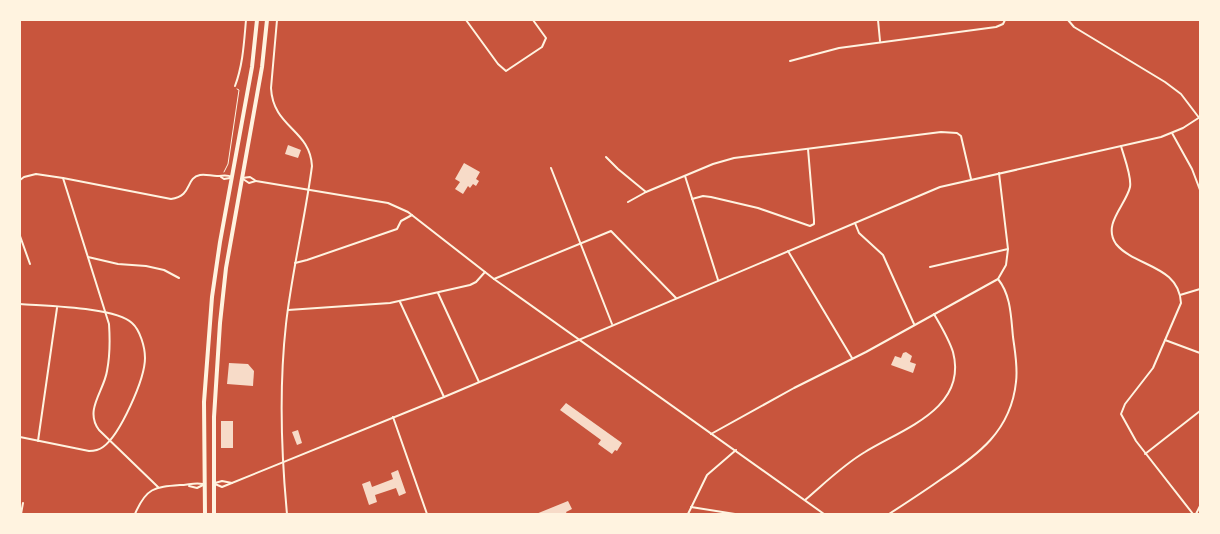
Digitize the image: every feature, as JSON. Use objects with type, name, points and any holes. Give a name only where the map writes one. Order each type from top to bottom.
[{"type":"highway","points":[[205,514],[204,402],[209,334],[219,251],[252,68],[257,20]]},
{"type":"highway","points":[[214,514],[216,360],[226,268],[261,74],[266,20]]},
{"type":"highway","points":[[232,177],[242,178]]},
{"type":"highway","points":[[204,484],[214,483]]},
{"type":"street","points":[[235,86],[239,76],[246,20]]},
{"type":"street","points":[[277,20],[271,99],[280,118],[300,137],[307,147],[312,166],[295,263],[283,359],[282,416],[287,514]]},
{"type":"street","points":[[466,20],[498,64],[506,70],[545,43],[546,38],[533,20]]},
{"type":"street","points":[[878,20],[880,41]]},
{"type":"street","points":[[790,61],[839,48],[880,41],[996,27],[1003,24],[1005,20]]},
{"type":"street","points":[[214,483],[222,487],[444,397],[612,324],[940,187],[1172,133],[1200,118],[1181,94],[1165,82],[1074,27],[1068,20]]},
{"type":"street","points":[[628,202],[646,192],[713,164],[734,158],[951,132],[961,136],[971,179]]},
{"type":"street","points":[[1172,133],[1192,169],[1200,190]]},
{"type":"street","points":[[1121,146],[1130,188],[1113,223],[1113,237],[1123,250],[1172,280],[1180,295],[1181,303],[1153,368],[1122,408],[1121,414],[1145,454],[1194,514],[1200,506]]},
{"type":"street","points":[[692,199],[704,196],[719,199],[758,208],[810,226],[814,224],[814,220],[808,149]]},
{"type":"street","points":[[606,157],[646,192]]},
{"type":"street","points":[[551,168],[612,324]]},
{"type":"street","points":[[711,434],[802,383],[852,359],[998,279],[1006,265],[1008,249],[999,173]]},
{"type":"street","points":[[20,180],[29,175],[36,174],[171,199],[180,198],[196,176],[202,174],[220,176],[225,174],[232,177]]},
{"type":"street","points":[[685,176],[718,280]]},
{"type":"street","points":[[242,178],[250,177],[256,181],[388,203],[412,215],[494,279],[824,514]]},
{"type":"street","points":[[63,178],[106,312],[110,337],[108,370],[92,414],[95,425],[158,487]]},
{"type":"street","points":[[242,178],[249,183],[256,181]]},
{"type":"street","points":[[295,263],[398,229],[401,221],[412,215]]},
{"type":"street","points":[[854,223],[859,233],[883,255],[914,325]]},
{"type":"street","points":[[494,279],[611,231],[676,298]]},
{"type":"street","points":[[20,236],[30,264]]},
{"type":"street","points":[[930,267],[1008,249]]},
{"type":"street","points":[[788,251],[852,359]]},
{"type":"street","points":[[88,257],[95,257],[118,264],[146,266],[164,270],[179,278]]},
{"type":"street","points":[[288,310],[400,302],[470,285],[476,282],[485,272]]},
{"type":"street","points":[[889,514],[976,455],[996,434],[1008,412],[1016,381],[1016,355],[1007,296],[998,279]]},
{"type":"street","points":[[1180,295],[1200,289]]},
{"type":"street","points":[[438,293],[479,382]]},
{"type":"street","points":[[400,302],[444,397]]},
{"type":"street","points":[[20,304],[106,312],[123,316],[132,322],[139,331],[145,357],[140,383],[130,407],[110,441],[97,450],[89,451],[20,437]]},
{"type":"street","points":[[38,440],[56,308]]},
{"type":"street","points":[[806,500],[845,465],[923,418],[944,401],[954,376],[954,357],[949,342],[934,314]]},
{"type":"street","points":[[1165,340],[1200,353]]},
{"type":"street","points":[[1145,454],[1200,411]]},
{"type":"street","points":[[393,417],[427,514]]},
{"type":"street","points":[[688,514],[707,475],[736,450]]},
{"type":"street","points":[[214,483],[222,481],[232,482]]},
{"type":"street","points":[[136,514],[144,496],[151,490],[158,487],[187,485],[197,482],[204,484]]},
{"type":"street","points":[[187,485],[197,488],[204,484]]},
{"type":"street","points":[[21,514],[23,503]]},
{"type":"street","points":[[691,507],[735,514]]},
{"type":"path","points":[[220,176],[228,164],[239,90],[235,86]]},
{"type":"building","points":[[288,145],[301,150],[298,158],[285,154]]},
{"type":"building","points":[[464,163],[480,172],[476,179],[479,181],[476,186],[473,184],[470,188],[468,186],[463,194],[455,189],[460,182],[455,179]]},
{"type":"building","points":[[906,352],[912,356],[910,362],[916,364],[913,373],[891,365],[895,356],[901,358],[903,353]]},
{"type":"building","points":[[229,363],[248,364],[254,371],[253,386],[227,384]]},
{"type":"building","points":[[566,403],[622,443],[617,451],[615,450],[612,454],[598,444],[601,440],[560,410]]},
{"type":"building","points":[[221,421],[233,421],[233,448],[221,448]]},
{"type":"building","points":[[298,430],[302,443],[297,445],[292,432]]},
{"type":"building","points":[[398,470],[406,493],[399,496],[396,488],[375,495],[377,502],[369,505],[362,484],[370,481],[372,487],[393,479],[391,473]]},
{"type":"building","points":[[568,501],[572,509],[566,512],[567,514],[536,514]]}]
